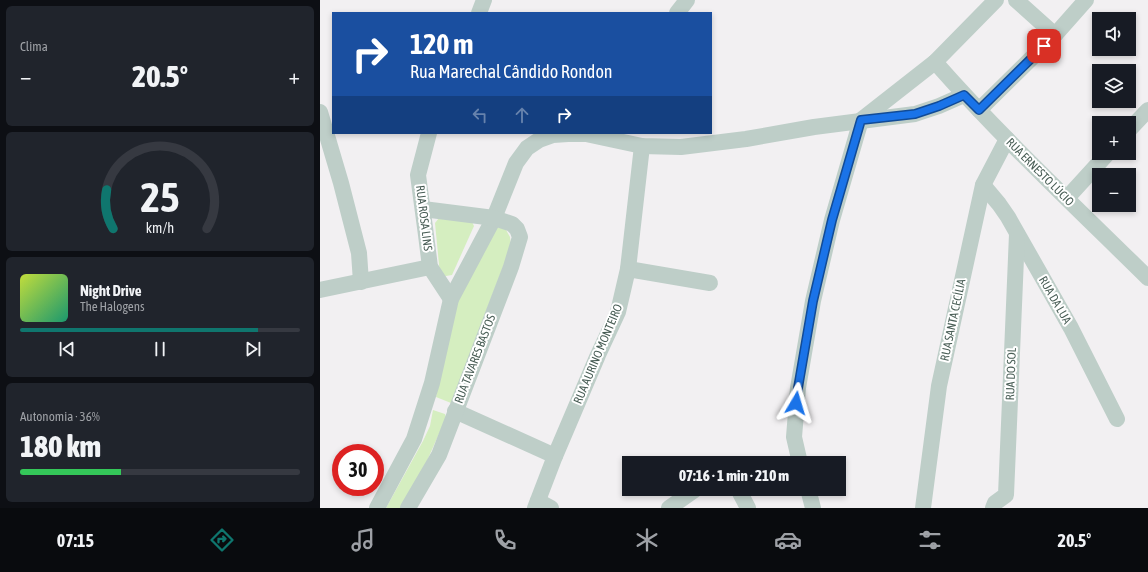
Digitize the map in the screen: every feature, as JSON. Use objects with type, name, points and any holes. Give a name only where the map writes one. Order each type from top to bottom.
[{"type":"street","points":[[479,12],[484,0]]},
{"type":"street","points":[[678,12],[687,0]]},
{"type":"street","points":[[798,456],[794,437],[798,388],[813,301],[832,220],[861,120],[935,62],[996,0]]},
{"type":"street","points":[[1016,0],[1055,35]]},
{"type":"street","points":[[979,110],[1055,35],[1086,0]]},
{"type":"street","name":"RUA ERNESTO LÚCIO","points":[[935,62],[964,95],[1007,139],[1148,278]]},
{"type":"street","points":[[377,508],[414,439],[419,426],[432,383],[451,299],[494,218],[516,164],[527,148],[539,140],[554,135],[587,134],[642,146],[681,147],[746,139],[861,120],[915,114],[939,106],[964,95]]},
{"type":"street","points":[[1136,123],[1148,110]]},
{"type":"street","points":[[320,112],[359,254],[361,282]]},
{"type":"street","name":"RUA ROSA LINS","points":[[429,134],[418,175],[430,267],[451,299]]},
{"type":"street","name":"RUA SANTA CECÍLIA","points":[[923,508],[939,386],[984,185],[1007,139]]},
{"type":"street","name":"RUA AURINO MONTEIRO","points":[[541,506],[555,456],[618,312],[628,269],[642,146]]},
{"type":"street","points":[[1067,198],[1102,160]]},
{"type":"street","name":"RUA DA LUA","points":[[984,185],[1003,210],[1071,328],[1117,420]]},
{"type":"street","name":"RUA TAVARES BASTOS","points":[[408,508],[438,455],[511,267],[520,237],[517,229],[512,224],[494,218],[423,210]]},
{"type":"street","name":"RUA DO SOL","points":[[993,508],[995,503],[1006,495],[1017,234]]},
{"type":"street","points":[[320,290],[430,267]]},
{"type":"street","points":[[628,269],[710,283]]},
{"type":"street","points":[[454,411],[555,456]]},
{"type":"street","points":[[669,508],[686,496]]},
{"type":"street","points":[[742,496],[748,508]]},
{"type":"street","points":[[810,496],[813,508]]},
{"type":"green space","points":[[439,218],[472,222],[474,226],[452,275],[440,275],[435,223]]},
{"type":"green space","points":[[493,227],[505,228],[510,237],[511,246],[451,403],[436,397],[450,319]]},
{"type":"green space","points":[[433,410],[445,414],[446,418],[426,463],[400,508],[386,508],[423,441],[430,426]]},
{"type":"route","points":[[796,403],[813,301],[832,220],[861,120],[915,114],[939,106],[964,95],[979,110],[1044,46]]}]
